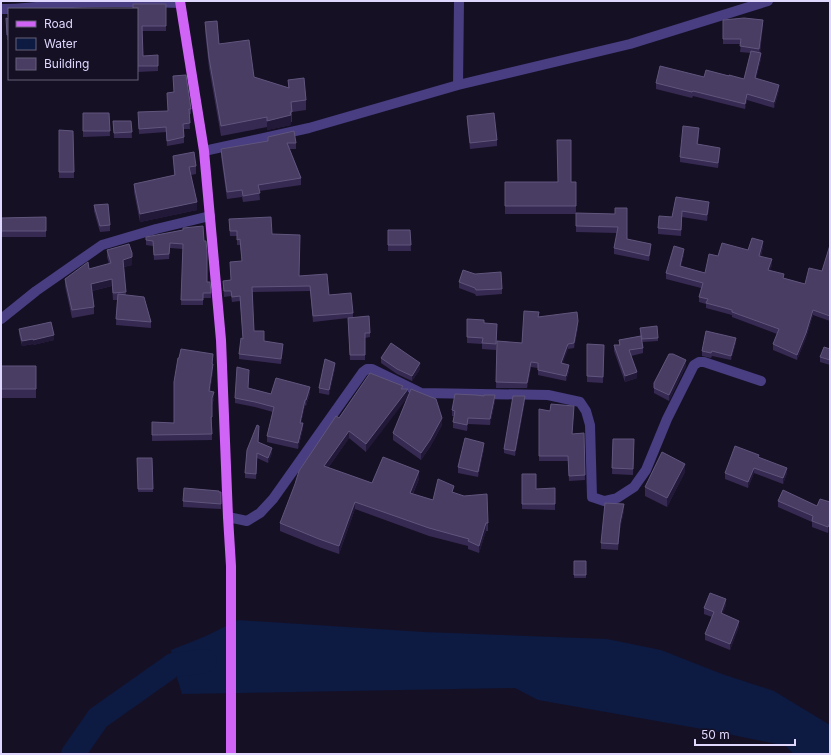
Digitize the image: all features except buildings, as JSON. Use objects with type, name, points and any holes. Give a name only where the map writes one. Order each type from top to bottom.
[{"type":"main road","points":[[180,2],[204,151],[221,340],[231,566],[231,754]]},
{"type":"street","points":[[458,1],[458,85]]},
{"type":"street","points":[[204,151],[309,128],[458,85],[630,44],[768,1]]},
{"type":"street","points":[[17,8],[72,3],[180,2]]},
{"type":"street","points":[[1,319],[36,291],[102,245],[156,229],[210,216]]},
{"type":"street","points":[[228,517],[247,520],[260,514],[273,499],[363,372],[367,369],[372,369],[421,393],[548,395],[580,402],[586,411],[590,425],[592,497],[604,501],[617,498],[634,487],[646,470],[667,419],[694,365],[704,362],[761,381]]},
{"type":"water","points":[[238,620],[424,632],[607,639],[661,650],[722,674],[774,691],[830,725],[830,754],[793,754],[786,746],[713,731],[538,700],[515,688],[182,694],[173,665],[171,650],[206,636]]},
{"type":"waterway","points":[[73,754],[98,718],[173,665],[205,661]]}]
